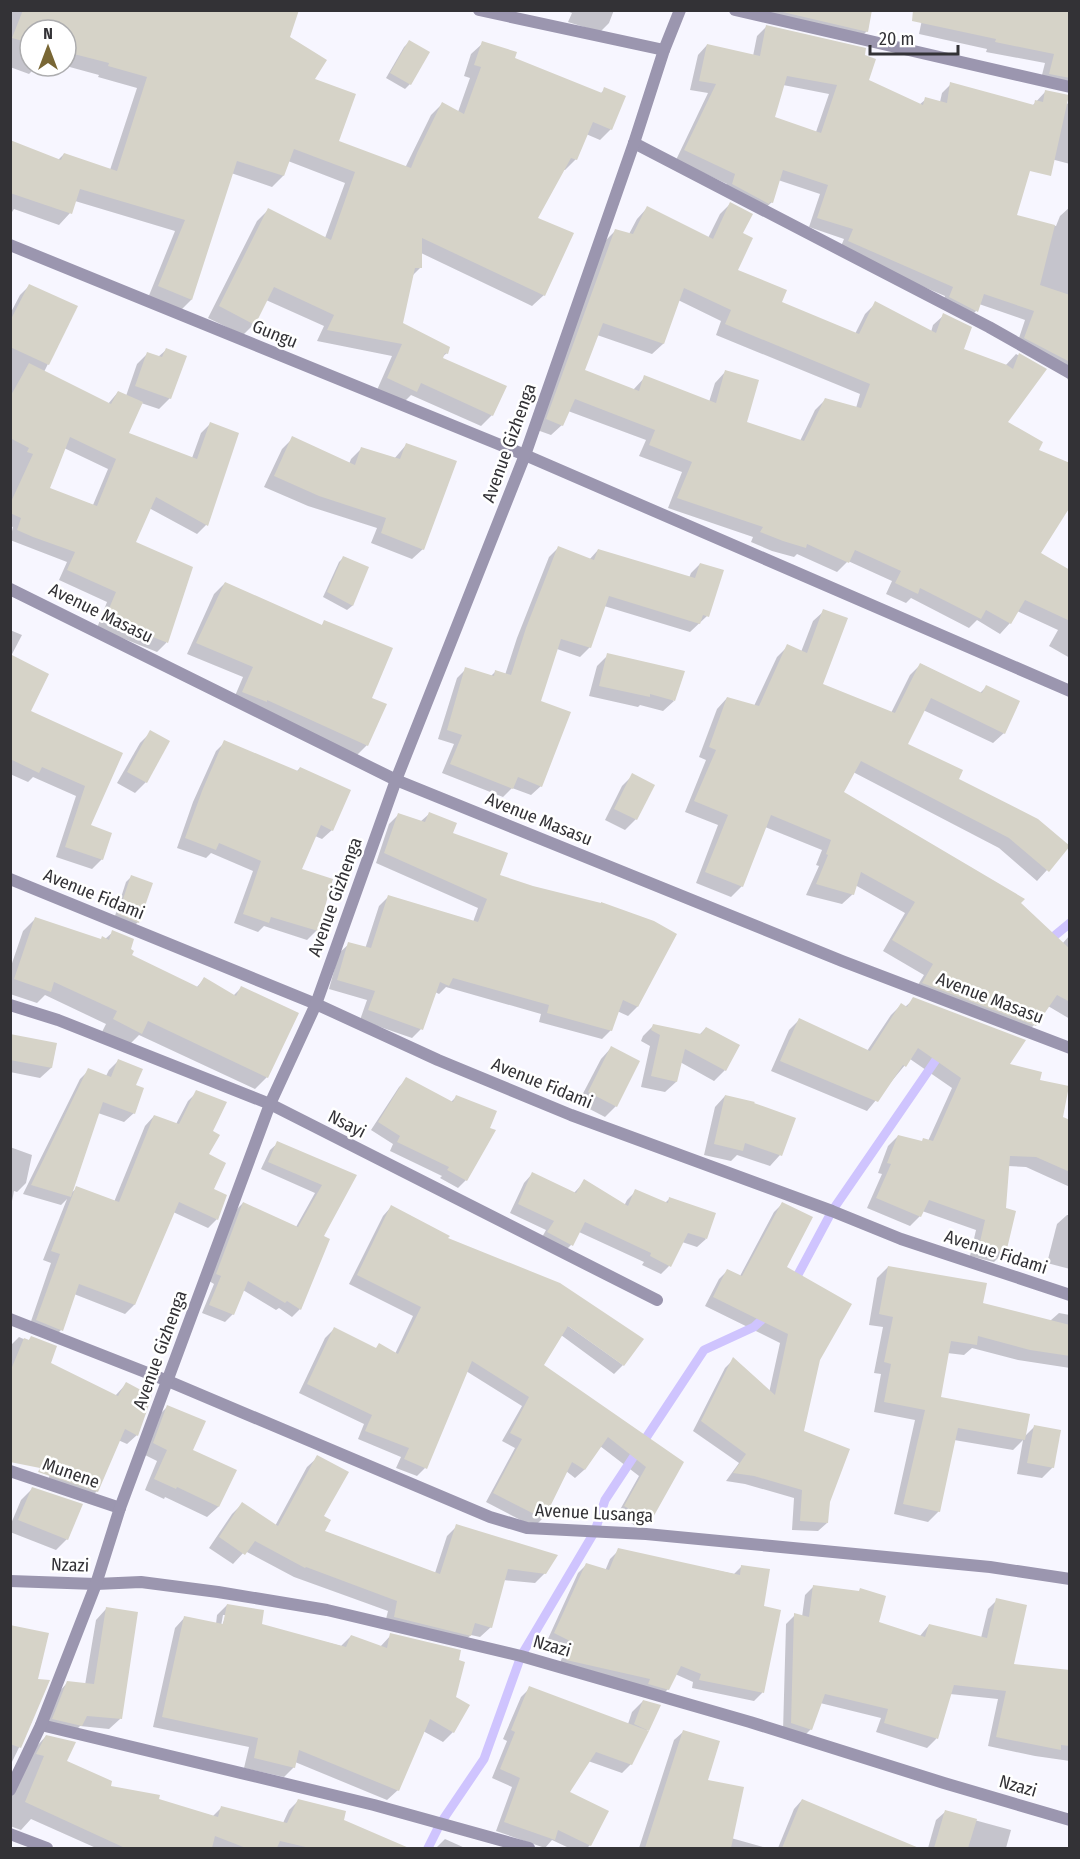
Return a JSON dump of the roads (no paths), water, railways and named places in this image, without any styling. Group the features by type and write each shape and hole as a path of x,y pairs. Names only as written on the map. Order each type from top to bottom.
{"street":[{"path":"479,10 664,50"},
{"name":"Avenue Gizhenga","path":"10,1790 40,1725 96,1584 120,1508 270,1104 316,1004 396,780 525,455 634,143 664,50 680,10"},
{"path":"735,10 1070,87"},
{"path":"634,143 989,327 1070,373"},
{"name":"Gungu","path":"10,245 525,455 1070,691"},
{"name":"Avenue Masasu","path":"10,589 396,780 842,961 1070,1048"},
{"name":"Avenue Fidami","path":"10,879 316,1004 438,1060 571,1115 902,1239 1070,1295"},
{"name":"Nsayi","path":"10,1005 58,1020 270,1104 657,1300"},
{"name":"Avenue Lusanga","path":"10,1319 168,1381 490,1517 527,1528 658,1535 990,1567 1070,1579"},
{"name":"Munene","path":"10,1471 120,1508"},
{"name":"Nzazi","path":"10,1581 96,1584 141,1582 327,1610 521,1656 750,1722 1070,1820"},
{"path":"40,1725 374,1805 529,1848"},
{"path":"10,1834 47,1848"}],"waterway":[{"path":"1047,942 1070,923"},
{"path":"793,1284 832,1211 942,1051"},
{"path":"428,1848 440,1824 484,1759 521,1656 595,1531 605,1500 704,1350 754,1327 769,1313"}]}
